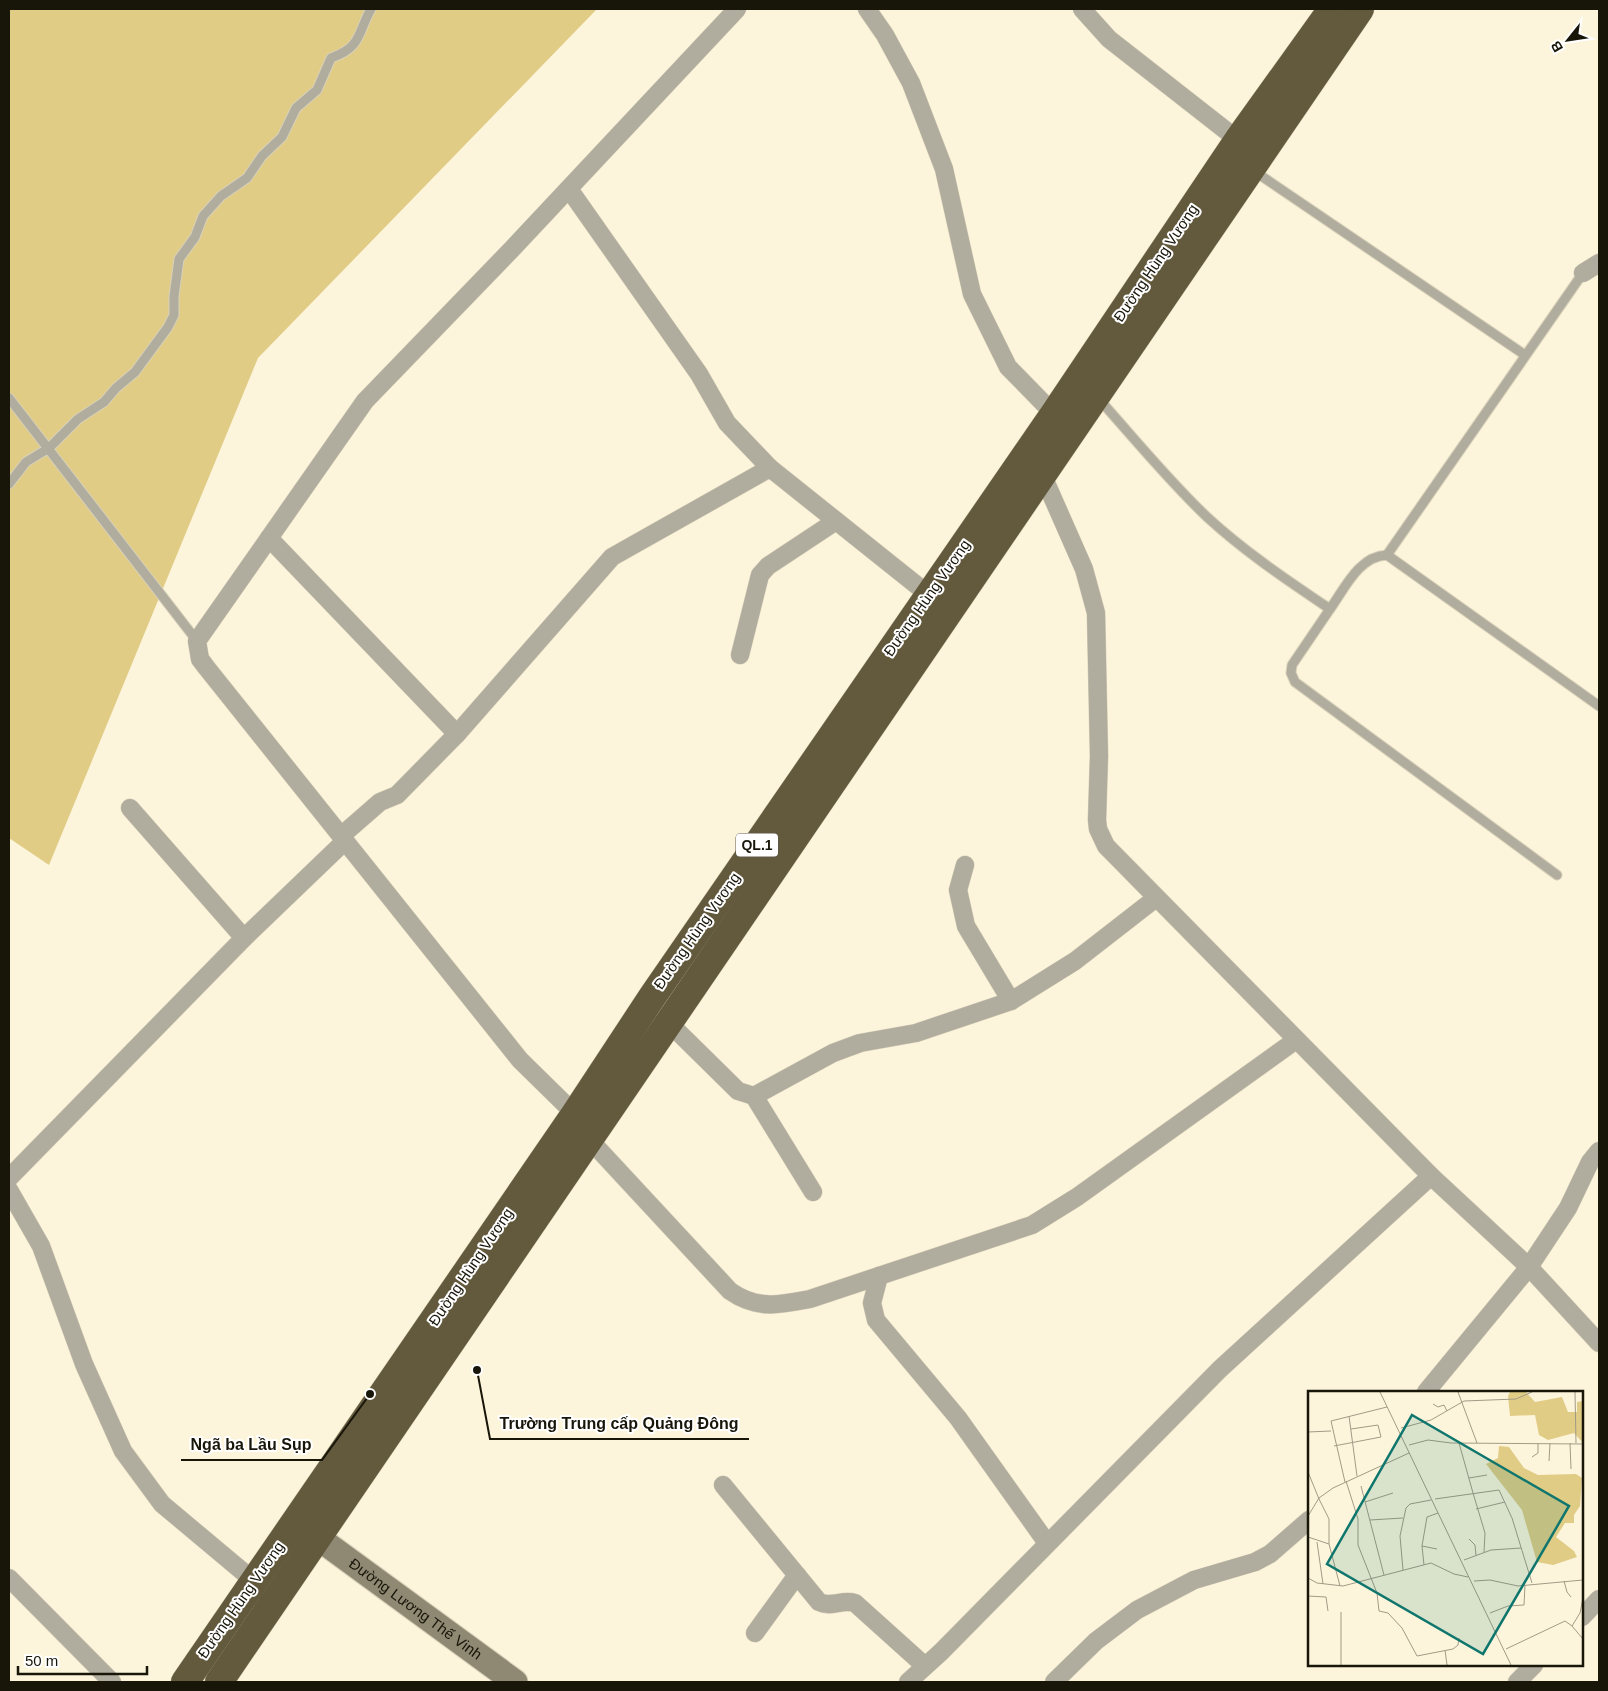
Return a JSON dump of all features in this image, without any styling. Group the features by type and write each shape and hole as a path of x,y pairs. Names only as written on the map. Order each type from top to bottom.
{"highway":[{"name":"Đường Hùng Vương","path":"185,1682 575,1114 652,997 1054,414 1238,140 1332,9"},
{"name":"Đường Hùng Vương","path":"218,1682 1360,9"}],"street":[{"path":"575,1114 520,1060 206,667 200,658 197,641 365,400 569,189 737,9"},
{"path":"867,9 885,36 911,83 941,160 972,294 1008,368 1054,414"},
{"path":"1082,9 1109,40 1238,140"},
{"path":"569,189 699,374 727,423 770,468 929,595"},
{"path":"1583,273 1599,262"},
{"path":"9,1178 343,838 380,802 397,795 457,734 612,557 770,468"},
{"path":"1043,476 1084,569 1096,613 1098,829 1111,852 1431,1176 1529,1267 1599,1343"},
{"path":"740,655 760,575 768,566 836,521"},
{"path":"268,538 457,734"},
{"path":"130,808 244,938"},
{"path":"965,865 958,890 966,926 1011,1001"},
{"path":"668,1021 738,1091 754,1096 762,1094 833,1053 860,1043 916,1033 1011,1001 1075,961 1156,898"},
{"path":"588,1138 730,1291 744,1300 761,1305 783,1305 810,1299 1032,1225 1077,1198 1296,1040"},
{"path":"754,1096 813,1192"},
{"path":"1427,1391 1529,1267 1568,1208 1590,1162 1599,1151"},
{"path":"908,1682 1220,1369 1431,1176"},
{"path":"9,1190 41,1246 84,1364 124,1451 162,1504 254,1581"},
{"path":"879,1276 872,1303 876,1320 958,1418 1047,1543"},
{"path":"723,1485 819,1602 824,1605 846,1601 855,1603 926,1666"},
{"path":"1054,1682 1096,1641 1138,1610 1194,1580 1255,1562 1270,1554 1308,1521"},
{"name":"Đường Lương Thế Vinh","path":"318,1537 514,1682"},
{"path":"755,1633 796,1575"},
{"path":"9,1578 112,1682"},
{"path":"1583,1616 1599,1599"},
{"path":"1517,1682 1533,1666"}],"lane":[{"path":"9,484 26,462 49,448 78,419 104,402 116,388 135,372 157,343 174,315 174,296 179,259 195,237 203,216 221,196 250,175 262,156 282,137 296,108 317,90 332,58 342,55 356,44 371,9"},
{"path":"1250,169 1525,355"},
{"path":"1387,555 1583,273"},
{"path":"1096,396 1166,475 1209,518 1262,563 1330,608"},
{"path":"9,398 197,641"},
{"path":"1557,875 1295,682 1290,674 1292,665 1330,608 1364,562 1375,556 1387,555 1599,706"}],"shaded area":[{"path":"9,9 597,9 258,358 49,865 9,838"}],"place":[{"name":"Trường Trung cấp Quảng Đông","path":"477,1370"},
{"name":"Ngã ba Lầu Sụp","path":"370,1394"}]}
